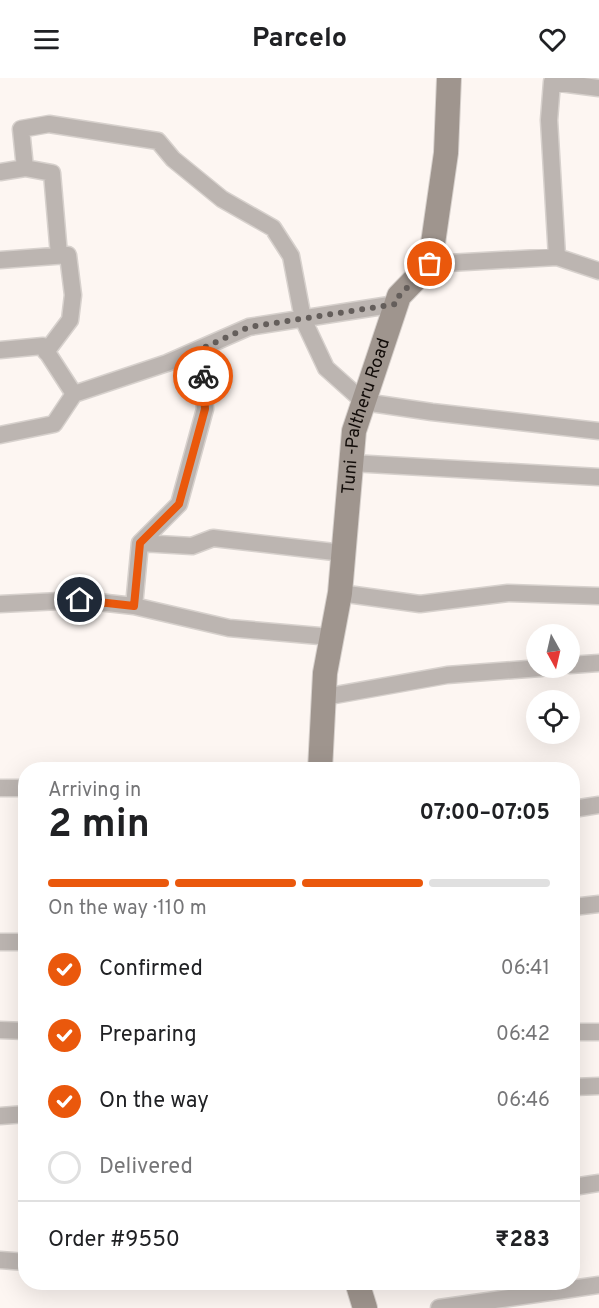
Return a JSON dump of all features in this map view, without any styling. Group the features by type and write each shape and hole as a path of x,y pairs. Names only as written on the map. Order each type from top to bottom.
{"street":[{"path":"449,78 446,153 430,264 557,257 599,271"},
{"path":"557,257 549,120 552,82 599,88"},
{"path":"25,168 21,129 49,124 158,141 173,159 222,199 273,228 291,256 303,319 326,368 364,402 599,431"},
{"path":"0,172 25,168 52,173 59,255"},
{"path":"0,260 68,255 73,295 70,320 46,352"},
{"name":"Tuni -Paltheru Road","path":"320,762 325,673 340,593 354,431 399,296 430,264"},
{"path":"0,435 54,424 74,393 167,363 249,327 396,304"},
{"path":"0,350 43,346 74,393"},
{"path":"134,606 140,543 179,504 205,409 201,349"},
{"path":"351,463 599,477"},
{"path":"140,543 192,546 213,538 343,553"},
{"path":"340,593 420,604 508,593 599,596"},
{"path":"0,604 80,600 134,606 230,628 332,637"},
{"path":"580,664 599,663"},
{"path":"324,697 447,675 526,669"},
{"path":"0,788 18,788"},
{"path":"580,808 599,805"},
{"path":"580,906 599,904"},
{"path":"0,942 18,942"},
{"path":"0,1030 18,1031"},
{"path":"580,1032 599,1032"},
{"path":"580,1087 599,1086"},
{"path":"0,1116 18,1115"},
{"path":"580,1186 599,1183"},
{"path":"0,1260 18,1261"},
{"path":"580,1288 599,1285"},
{"path":"359,1290 365,1308"},
{"path":"439,1308 564,1290"}],"way so far":[{"path":"203,376 201,349 249,327 396,304 399,296 430,264"}],"route":[{"path":"80,600 134,606 140,543 179,504 205,409 203,376"}]}
